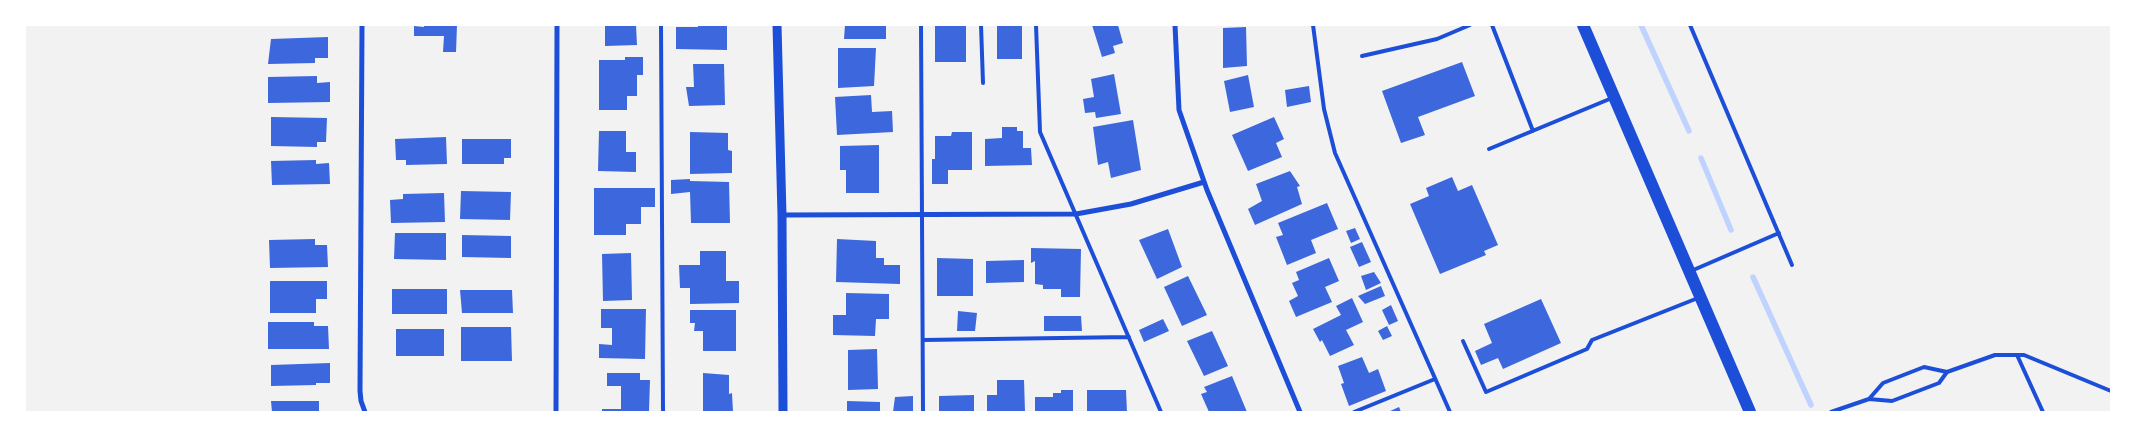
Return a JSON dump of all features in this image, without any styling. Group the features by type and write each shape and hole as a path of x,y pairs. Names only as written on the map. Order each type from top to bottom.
{"main road":[{"path":"1583,25 1750,412"}],"street":[{"path":"362,25 360,391 365,412"},
{"path":"556,412 557,25"},
{"path":"777,25 782,215 783,412"},
{"path":"1176,25 1179,110 1204,182 1300,412"},
{"path":"782,215 1076,214 1131,204 1204,182"}],"lane":[{"path":"661,25 663,412"},
{"path":"921,25 924,412"},
{"path":"981,25 983,83"},
{"path":"1036,25 1040,132 1161,412"},
{"path":"1313,25 1324,109 1335,153 1450,412"},
{"path":"1362,56 1437,39 1470,25"},
{"path":"1492,25 1533,131"},
{"path":"1690,25 1792,265"},
{"path":"1489,149 1614,98"},
{"path":"1689,272 1779,233"},
{"path":"1463,341 1486,392 1587,349 1592,340 1700,297"},
{"path":"923,340 1129,337"},
{"path":"1868,399 1883,383 1924,367 1947,372 1995,356 2024,356 2111,391"},
{"path":"2017,356 2043,412"},
{"path":"1831,412 1868,399 1892,401 1939,384 1947,372"},
{"path":"1354,412 1435,379"}],"building":[{"path":"424,25 457,25 456,52 443,52 444,36 414,36 414,26 424,27"},
{"path":"605,25 636,25 637,45 605,46"},
{"path":"698,25 727,25 727,50 676,49 676,27 698,27"},
{"path":"845,25 886,25 886,39 844,39"},
{"path":"935,25 966,25 966,62 935,62"},
{"path":"997,25 1022,25 1022,59 997,59"},
{"path":"1092,25 1118,25 1123,43 1113,46 1115,53 1102,57"},
{"path":"1246,27 1247,66 1223,68 1223,28"},
{"path":"328,37 328,58 315,58 315,63 268,64 271,39"},
{"path":"838,48 876,48 874,86 838,88"},
{"path":"625,57 643,57 643,75 637,75 637,96 627,96 627,110 599,110 599,60 625,60"},
{"path":"1462,62 1475,96 1418,117 1425,135 1401,143 1382,91"},
{"path":"693,64 724,64 725,105 689,106 686,87 694,87"},
{"path":"1114,74 1121,114 1096,118 1095,112 1085,113 1083,99 1094,97 1091,79"},
{"path":"1248,75 1254,107 1230,112 1224,81"},
{"path":"317,76 317,83 330,82 330,102 268,103 268,77"},
{"path":"1309,86 1311,102 1287,107 1285,90"},
{"path":"871,95 872,112 892,111 893,132 837,135 835,97"},
{"path":"271,117 327,118 326,142 317,142 317,147 271,146"},
{"path":"1274,117 1284,139 1276,143 1282,157 1248,171 1232,135"},
{"path":"1133,120 1141,170 1111,178 1108,162 1098,165 1093,127"},
{"path":"1002,127 1017,127 1017,131 1023,131 1023,148 1031,148 1032,165 985,166 985,139 1002,138"},
{"path":"599,131 626,131 626,152 636,152 636,172 598,171"},
{"path":"690,132 728,133 728,150 732,151 732,173 690,174"},
{"path":"952,132 972,132 972,170 948,170 948,184 932,184 932,159 935,159 935,136 951,136"},
{"path":"446,137 447,164 406,165 406,160 396,160 395,139"},
{"path":"462,139 511,139 511,158 504,158 504,164 462,164"},
{"path":"879,145 879,193 846,193 846,170 840,170 840,146"},
{"path":"316,160 316,164 329,163 330,184 272,185 271,161"},
{"path":"1290,171 1300,186 1297,187 1302,204 1255,225 1248,209 1262,201 1256,184"},
{"path":"1452,177 1458,191 1472,185 1498,245 1484,251 1486,255 1440,274 1410,204 1429,196 1426,188"},
{"path":"690,179 690,181 729,182 730,223 691,223 690,192 671,194 671,180"},
{"path":"594,188 655,188 655,207 641,207 641,224 626,224 626,235 594,235"},
{"path":"461,191 511,192 510,220 460,219"},
{"path":"444,193 445,222 391,223 390,200 403,199 403,194"},
{"path":"1327,203 1338,229 1311,240 1316,253 1287,265 1276,237 1283,235 1278,223"},
{"path":"1355,228 1360,239 1351,243 1346,231"},
{"path":"1168,229 1182,267 1157,279 1139,240"},
{"path":"395,233 446,233 446,260 394,259"},
{"path":"462,235 511,236 511,258 462,257"},
{"path":"315,239 315,245 327,245 328,267 270,268 269,240"},
{"path":"837,239 876,241 876,258 884,258 884,265 900,265 900,284 836,282"},
{"path":"1362,242 1371,262 1359,267 1350,247"},
{"path":"1031,248 1081,249 1080,297 1061,297 1061,289 1043,289 1043,285 1035,284 1035,261 1031,263"},
{"path":"700,251 726,251 726,281 739,281 739,303 690,304 690,288 680,288 679,265 700,265"},
{"path":"631,253 632,300 603,301 602,254"},
{"path":"937,258 973,259 973,296 937,296"},
{"path":"1329,258 1339,281 1325,287 1332,302 1296,317 1289,301 1298,296 1292,283 1299,280 1296,272"},
{"path":"1024,260 1024,282 986,283 986,261"},
{"path":"1374,272 1381,283 1366,290 1361,276"},
{"path":"1188,276 1207,315 1182,326 1164,287"},
{"path":"270,281 327,281 327,299 316,299 316,313 270,313"},
{"path":"1381,286 1385,296 1365,304 1358,296"},
{"path":"392,289 447,289 447,314 392,314"},
{"path":"460,290 512,290 513,313 462,313"},
{"path":"846,293 889,294 889,319 876,319 875,336 833,335 833,315 846,315"},
{"path":"1352,298 1363,322 1346,330 1354,345 1330,356 1322,340 1320,342 1313,329 1341,315 1336,306"},
{"path":"1541,299 1561,343 1503,369 1498,358 1481,365 1475,351 1492,343 1484,324"},
{"path":"1391,305 1398,321 1389,325 1382,310"},
{"path":"601,309 646,309 645,359 599,358 599,344 612,345 612,328 601,328"},
{"path":"690,310 736,310 736,351 703,351 703,331 694,331 695,323 690,323"},
{"path":"958,311 977,313 975,331 957,331"},
{"path":"1044,316 1081,316 1082,331 1044,331"},
{"path":"1163,319 1169,331 1144,342 1139,330"},
{"path":"268,322 314,322 314,326 328,326 329,349 268,349"},
{"path":"1387,326 1392,336 1383,340 1378,331"},
{"path":"461,327 511,327 512,361 461,361"},
{"path":"396,329 444,329 444,356 396,356"},
{"path":"1212,331 1228,366 1204,376 1187,341"},
{"path":"877,349 878,389 848,390 848,350"},
{"path":"1362,357 1369,373 1378,369 1386,391 1349,406 1341,384 1344,383 1338,366"},
{"path":"330,363 330,383 271,386 271,365"},
{"path":"607,373 640,373 640,380 650,380 649,411 602,412 602,409 621,409 621,386 607,386"},
{"path":"703,373 729,375 729,394 732,393 733,412 703,412"},
{"path":"1232,376 1247,412 1209,412 1201,394 1207,392 1204,387"},
{"path":"997,380 1024,380 1025,412 987,412 987,395 997,395"},
{"path":"1061,390 1073,390 1073,412 1035,412 1035,397 1053,397 1053,393 1061,393"},
{"path":"1087,390 1126,390 1127,412 1087,412"},
{"path":"974,395 974,412 939,412 939,396"},
{"path":"913,396 913,412 893,412 895,397"},
{"path":"271,401 319,401 319,412 272,412"},
{"path":"847,401 880,402 880,412 847,412"},
{"path":"1399,407 1401,412 1388,412"}],"waterway":[{"path":"1641,25 1689,131"},
{"path":"1701,158 1731,230"},
{"path":"1753,277 1811,405"}]}
